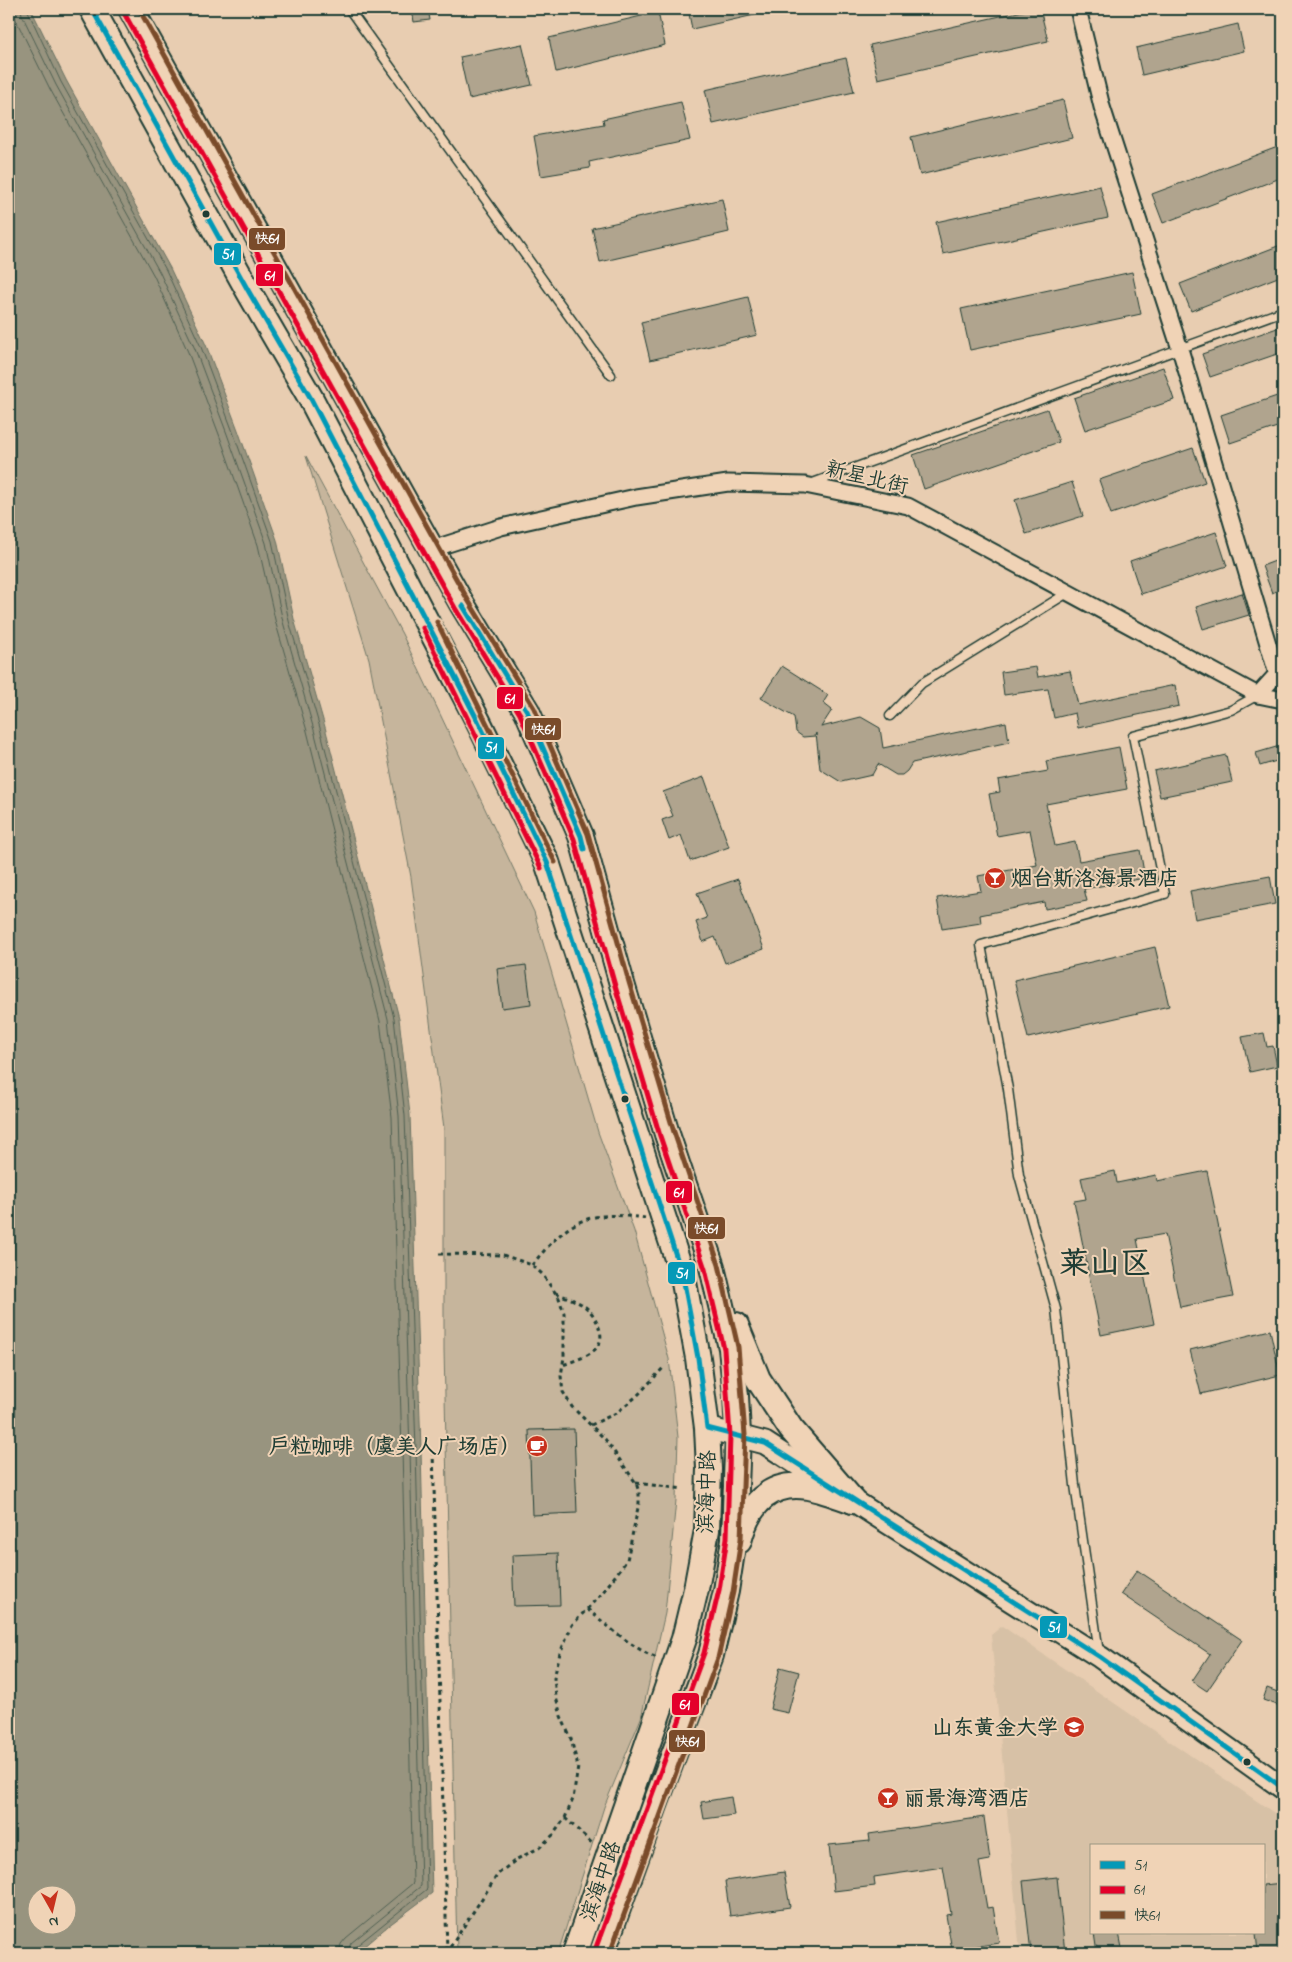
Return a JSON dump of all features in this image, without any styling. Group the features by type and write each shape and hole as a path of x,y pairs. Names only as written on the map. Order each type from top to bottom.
{"main road":[{"name":"滨海中路","path":"92,9 249,292 310,397 478,720 547,862 683,1277 698,1358 707,1428 709,1469 707,1530 686,1631 575,1953"},
{"name":"滨海中路","path":"131,9 276,273 338,378 462,604 527,710 581,836 622,984 667,1134 712,1267 731,1348 738,1435 734,1539 726,1591 711,1655 602,1953"},
{"path":"712,1267 758,1379 791,1429 853,1501"},
{"path":"726,1591 740,1535 754,1506 766,1494 778,1488 808,1487 853,1501"}],"street":[{"path":"1078,9 1102,107 1180,348 1277,674 1258,695"},
{"name":"新星北街","path":"432,549 501,527 636,497 728,483 805,485 908,506 1258,695 1283,700"},
{"path":"707,1428 765,1443 853,1501 1100,1657 1283,1788"}],"lane":[{"path":"349,9 611,375"},
{"path":"805,485 1283,311"},
{"path":"890,716 922,683 985,642 1069,592"},
{"path":"1100,1657 1075,1485 1056,1309 1019,1175 1008,1090 981,945 1165,894 1133,736 1231,710 1258,695"}],"path":[{"path":"532,1265 562,1232 591,1216 612,1214 648,1218"},
{"path":"439,1254 503,1255 532,1265 542,1274 559,1298 564,1313 561,1376 563,1392 572,1406 606,1438 636,1483 639,1492 639,1503 627,1560 603,1592 572,1625 560,1653 554,1678 561,1716 571,1739 578,1767 574,1798 566,1818 553,1835 539,1848 517,1859 498,1874 447,1953"},
{"path":"555,1292 585,1306 595,1318 600,1328 601,1340 596,1349 583,1357 562,1364"},
{"path":"591,1425 616,1413 636,1396 664,1367"},
{"path":"433,1451 447,1953"},
{"path":"636,1483 683,1489"},
{"path":"588,1609 620,1636 643,1652 660,1659"},
{"path":"566,1818 595,1846"}],"shaded area":[{"path":"306,456 402,634 534,912 598,1132 634,1231 669,1359 678,1437 676,1500 665,1613 641,1718 604,1807 558,1953 457,1953 444,1349 444,1128 411,877 369,659"},
{"name":"山东黄金大学","path":"1002,1626 1283,1819 1283,1953 1020,1953 991,1635"}],"water":[{"path":"9,9 31,9 66,80 170,268 206,345 277,540 294,619 325,727 399,1018 410,1115 421,1450 432,1893 356,1953 9,1953"}],"building":[{"path":"412,9 428,9 430,20 414,22"},
{"path":"688,9 758,9 759,14 692,29"},
{"path":"1032,9 1040,9 1048,41 878,79 870,45"},
{"path":"658,12 665,45 556,72 549,38"},
{"path":"1238,24 1244,51 1142,75 1136,48"},
{"path":"522,44 532,85 469,99 460,57"},
{"path":"846,58 854,92 713,124 705,90"},
{"path":"1063,100 1072,138 920,175 911,137"},
{"path":"681,102 690,140 589,162 590,168 541,176 534,136 604,124 603,119"},
{"path":"1283,145 1283,177 1163,223 1152,194"},
{"path":"1100,186 1108,218 943,254 936,222"},
{"path":"722,199 729,232 600,262 592,228"},
{"path":"1283,244 1283,275 1191,311 1180,284"},
{"path":"1132,272 1141,314 970,350 961,309"},
{"path":"748,297 757,335 650,360 641,322"},
{"path":"1283,326 1283,352 1210,377 1202,354"},
{"path":"1163,367 1174,400 1085,430 1074,398"},
{"path":"1283,394 1283,425 1230,443 1221,415"},
{"path":"1047,409 1059,442 924,489 913,455"},
{"path":"1193,448 1205,482 1111,514 1099,480"},
{"path":"1072,482 1083,516 1026,534 1015,500"},
{"path":"1216,532 1227,566 1141,594 1130,561"},
{"path":"1283,558 1283,588 1272,593 1262,566"},
{"path":"1242,593 1249,615 1203,629 1196,607"},
{"path":"782,666 828,695 823,703 832,710 821,727 861,717 880,728 883,748 1006,722 1009,742 912,763 902,775 896,775 878,764 872,775 841,782 820,769 816,733 815,736 803,737 796,732 794,717 761,698"},
{"path":"1036,667 1038,677 1070,671 1078,705 1175,685 1179,706 1078,728 1075,713 1054,718 1048,689 1004,695 1001,672"},
{"path":"1283,745 1283,759 1260,766 1256,753"},
{"path":"1119,747 1127,789 1046,804 1055,846 1075,842 1079,861 1140,850 1145,878 1084,889 1087,901 1045,909 1044,902 980,915 981,923 942,929 937,898 981,891 978,876 1037,865 1030,830 997,836 989,794 1000,792 998,780 1048,771 1046,761"},
{"path":"1226,755 1232,782 1160,797 1154,771"},
{"path":"704,777 729,847 690,861 681,835 669,840 662,820 673,816 663,792"},
{"path":"1270,876 1275,904 1195,919 1190,891"},
{"path":"738,879 764,949 725,963 715,937 703,942 696,922 707,918 697,893"},
{"path":"1155,947 1169,1006 1028,1038 1014,980"},
{"path":"526,965 531,1004 502,1008 497,969"},
{"path":"1264,1033 1267,1047 1273,1046 1277,1066 1250,1072 1242,1037"},
{"path":"1115,1171 1117,1183 1156,1175 1157,1181 1207,1171 1233,1297 1180,1307 1165,1234 1137,1239 1154,1324 1101,1335 1074,1201 1086,1199 1081,1178"},
{"path":"1270,1330 1280,1375 1201,1394 1190,1350"},
{"path":"574,1429 577,1513 532,1515 529,1430"},
{"path":"558,1553 560,1605 514,1606 512,1555"},
{"path":"1137,1570 1242,1640 1207,1691 1192,1681 1210,1654 1121,1594"},
{"path":"780,1667 799,1672 788,1713 770,1709"},
{"path":"1267,1688 1283,1694 1283,1707 1263,1700"},
{"path":"731,1797 734,1815 704,1819 701,1802"},
{"path":"984,1817 990,1860 979,1862 987,1908 993,1907 999,1943 952,1950 946,1915 951,1914 943,1867 874,1877 875,1886 834,1891 829,1845 870,1841 869,1834"},
{"path":"784,1872 790,1907 730,1916 725,1881"},
{"path":"1057,1877 1065,1953 1031,1953 1023,1881"},
{"path":"1283,1883 1283,1953 1258,1953 1256,1934 1264,1934 1264,1885"},
{"path":"1094,1934 1119,1934 1123,1953 1097,1953"}],"transit line":[{"name":"51","path":"92,9 249,292 310,397 478,721 547,862 683,1277 698,1358 707,1428 765,1443 1100,1657 1283,1788"},
{"name":"快61","path":"139,9 468,600 534,708 588,834 629,982 674,1132 719,1265 738,1347 745,1435 741,1539 733,1592 718,1658 610,1953"},
{"name":"61","path":"124,13 455,608 520,714 574,839 615,986 660,1136 705,1269 724,1349 730,1435 727,1538 719,1590 704,1653 595,1950"},
{"name":"51","path":"463,606 527,711 581,836 584,849"},
{"name":"快61","path":"437,622 555,862"},
{"name":"61","path":"423,628 541,868"}],"place":[{"name":"烟台斯洛海景酒店","path":"995,878"},
{"name":"户粒咖啡（虞美人广场店）","path":"537,1446"},
{"name":"山东黄金大学","path":"1074,1727"},
{"name":"丽景海湾酒店","path":"888,1798"}],"district":[{"name":"莱山区","path":"1105,1262"}]}
